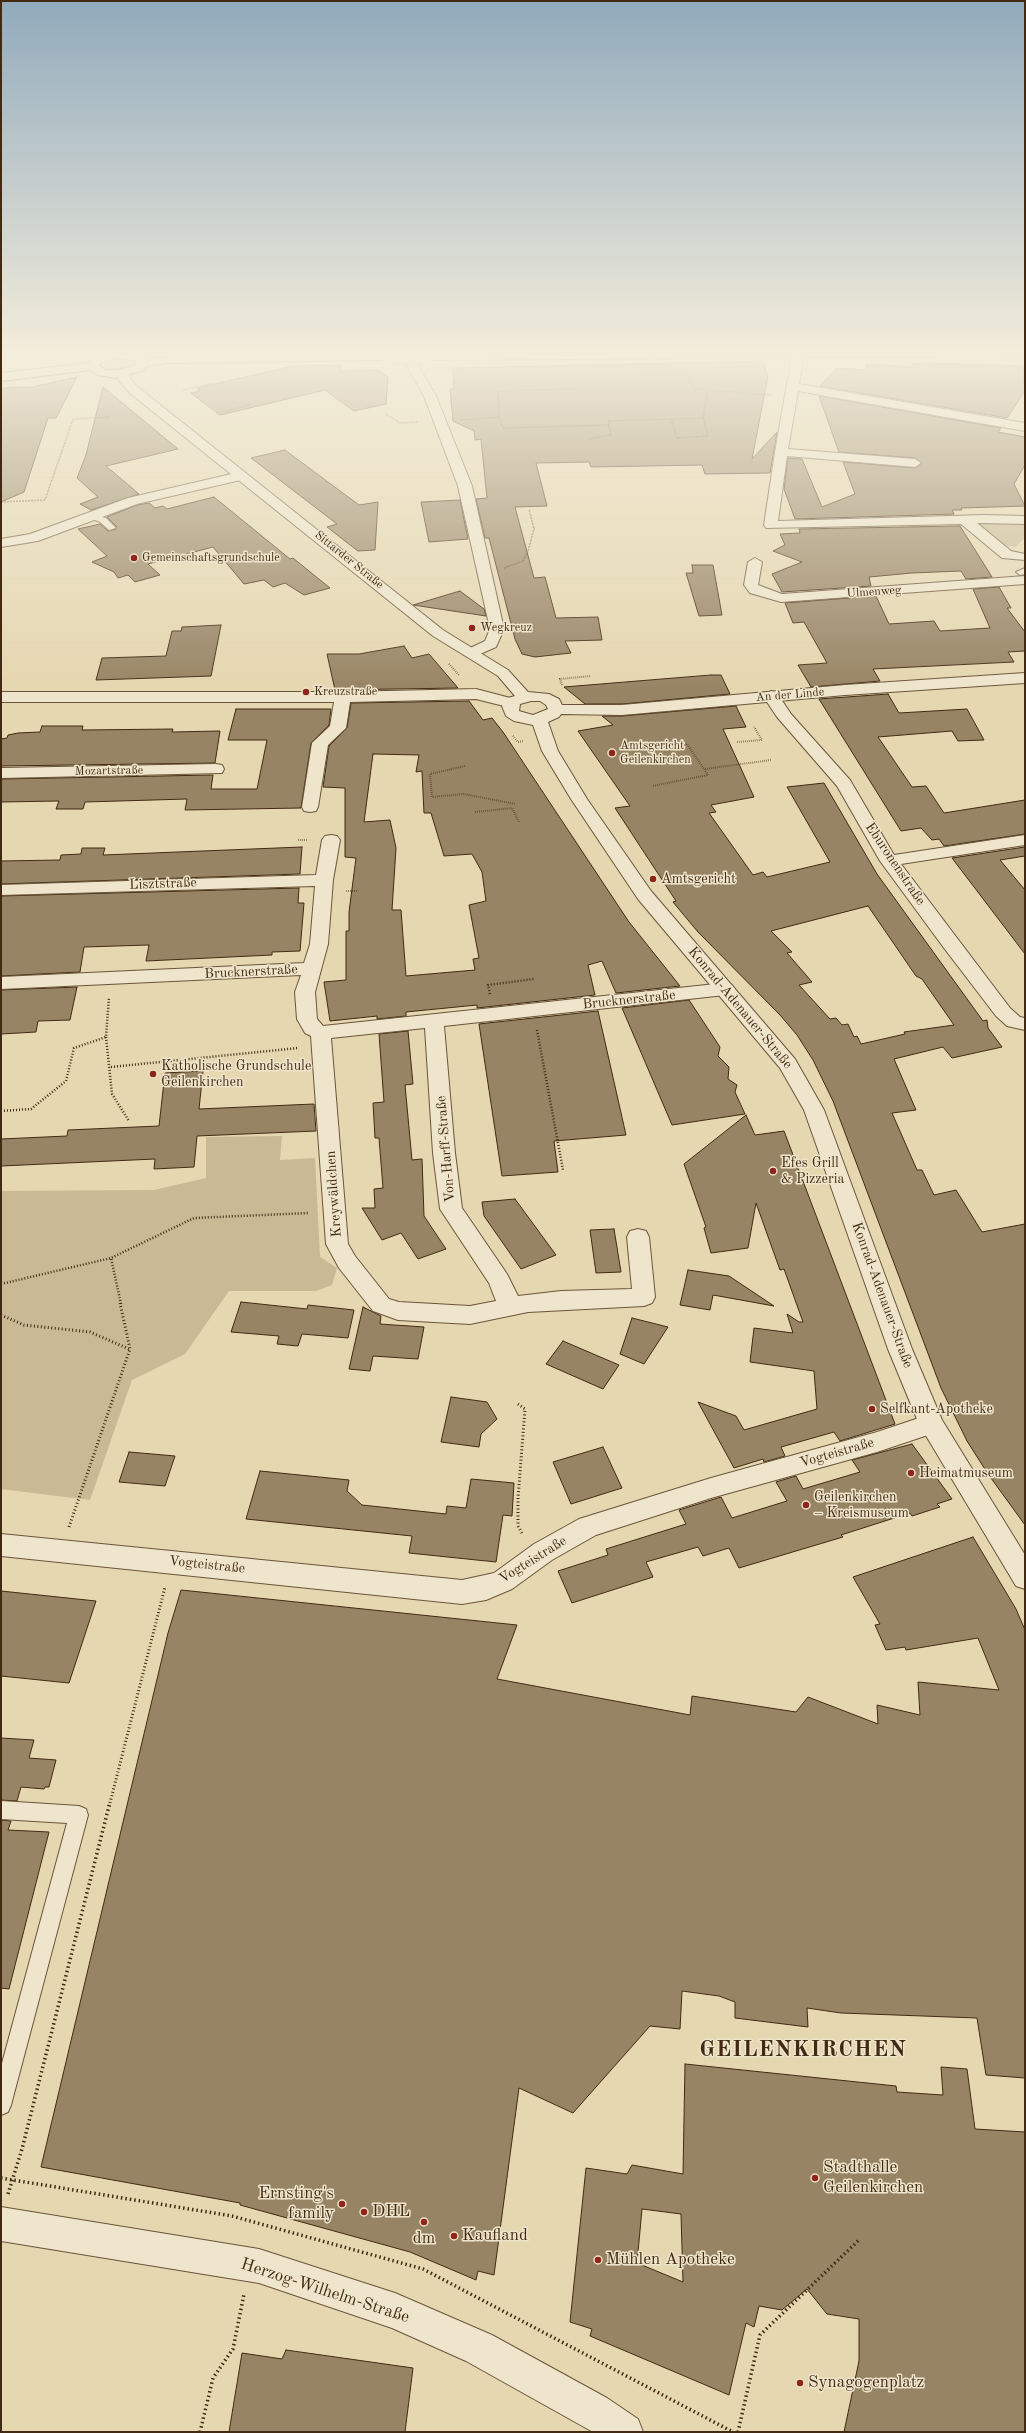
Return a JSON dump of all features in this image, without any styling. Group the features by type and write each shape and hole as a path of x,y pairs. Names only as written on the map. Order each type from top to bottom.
{"street":[{"name":"Sittarder Straße","path":"225,464 335,548 438,633 503,673 518,700"},
{"path":"456,464 465,486 498,629 491,644 471,653"},
{"path":"779,464 771,525 1025,520"},
{"path":"1,543 33,538 133,501 240,476"},
{"path":"965,520 1008,554 1023,554 1018,565 1024,576"},
{"name":"Ulmenweg","path":"755,562 751,585 755,590 780,598 1024,576"},
{"name":"An der Linde","path":"552,704 589,711 622,710 771,696 1025,678"},
{"path":"1,697 343,697 476,694 518,700 537,696 552,704 547,717 539,719 526,719 516,716 510,710 518,700"},
{"name":"Eburonenstraße","path":"771,696 785,717 844,784 889,861 1003,1012 1014,1022 1025,1024"},
{"path":"310,807 320,743 338,728 343,697"},
{"name":"Konrad-Adenauer-Straße","path":"539,719 550,751 579,799 640,889 788,1064 814,1110 900,1349 931,1424 1025,1578"},
{"name":"Mozartstraße","path":"1,773 216,769"},
{"path":"312,969 319,944 324,880 331,840"},
{"path":"889,861 1025,840"},
{"name":"Lisztstraße","path":"1,890 324,880"},
{"name":"Brucknerstraße","path":"1,983 312,969 306,992 307,1019 312,1028 322,1039 434,1020 725,989"},
{"name":"Von-Harff-Straße","path":"434,1020 451,1209 499,1280 511,1308"},
{"name":"Kreywäldchen","path":"322,1039 336,1212 337,1244 347,1262 384,1307 398,1311 470,1315 511,1308"},
{"path":"511,1308 561,1300 644,1297 638,1238"},
{"name":"Vogteistraße","path":"1,1545 462,1592 486,1588 503,1581 543,1552 588,1526 711,1488 877,1442 931,1424"},
{"name":"Herzog-Wilhelm-Straße","path":"4,2212 250,2264 395,2311 479,2348 594,2411 625,2432"}],"lane":[{"path":"93,516 103,520 112,528"},
{"path":"1,1810 79,1815 1,2105"}],"path":[{"path":"1,502 45,500 58,464"},
{"path":"484,572 514,566 523,560 534,529 529,509"},
{"path":"552,704 565,690 560,679 592,676"},
{"path":"737,742 762,740 754,727"},
{"path":"646,747 687,744 708,775 652,786"},
{"path":"704,769 771,760"},
{"path":"465,766 430,774 432,797 464,794 515,804"},
{"path":"475,812 512,808 519,822"},
{"path":"111,978 106,1037 111,1067 112,1094 129,1121"},
{"path":"494,1014 488,986 534,979"},
{"path":"534,1010 563,1170"},
{"path":"1,1111 31,1109 66,1081 74,1048 106,1037"},
{"path":"111,1067 322,1039"},
{"path":"1,1284 111,1258 194,1218 336,1212"},
{"path":"77,1504 130,1349 111,1258"},
{"path":"1,1315 24,1325 90,1332 130,1349"},
{"path":"518,1404 525,1409 522,1427 518,1526"},
{"path":"4,2212 22,2149 162,1598"},
{"path":"738,2432 760,2335 860,2239"},
{"path":"200,2432 213,2378 233,2349 250,2264"}],"shaded area":[{"path":"984,523 1025,525 1025,537 1016,547 1007,546 981,528 980,526"},
{"path":"282,1136 280,1160 315,1158 320,1257 337,1268 332,1285 316,1291 229,1291 185,1354 132,1380 90,1500 1,1489 1,1191 154,1190 206,1178 206,1137"}],"building":[{"path":"1,464 33,464 24,492 1,502"},
{"path":"83,464 116,464 106,466 139,494 91,510 80,504 98,497 77,478"},
{"path":"258,464 303,464 359,505 378,502 375,550 358,551 327,527 337,524"},
{"path":"483,464 536,464 547,506 515,507 534,578 545,577 556,618 598,617 602,640 565,641 571,653 535,657 522,654 515,639 489,538 485,538 476,499 487,498"},
{"path":"590,464 772,464 770,473 705,474 702,465 591,467"},
{"path":"787,464 804,464 822,507 855,494 844,464 915,468 921,464 1025,464 1014,484 1025,506 961,508 962,510 952,510 954,514 795,519 784,489"},
{"path":"214,497 290,559 293,558 330,588 304,595 285,583 273,587 264,580 244,584 213,547 148,564 160,575 135,582 128,575 118,578 114,572 92,562 107,556 78,529 100,524 108,531 116,529 117,527 107,517 137,505 149,503 155,508 163,506 167,509"},
{"path":"460,500 468,539 429,542 421,502"},
{"path":"960,526 992,577 966,579 961,571 912,573 869,577 871,586 782,592 772,574 802,562 773,551 785,545 780,534 800,533 799,529"},
{"path":"692,565 713,565 722,615 699,616 686,573 693,573"},
{"path":"999,587 1011,608 1007,608 1025,632 1025,651 1008,652 1014,662 873,669 880,681 811,687 798,665 827,663 804,622 793,623 785,603 876,596 889,624 934,621 940,631 990,628 973,589"},
{"path":"460,591 484,609 486,616 413,605"},
{"path":"221,625 211,676 96,680 102,658 166,656 172,631 181,631 182,627"},
{"path":"404,646 412,658 429,654 458,688 335,690 327,654 359,654"},
{"path":"721,675 730,694 622,704 585,704 564,687"},
{"path":"888,694 899,713 967,709 984,740 958,741 952,731 878,737 912,787 926,786 944,813 1025,800 1025,834 944,846 939,839 932,840 921,828 901,831 819,699"},
{"path":"469,701 483,720 492,718 503,732 629,922 680,986 616,993 602,961 588,965 595,995 477,1008 477,1005 406,1012 406,1016 377,1019 377,1016 330,1021 324,982 346,980 346,931 349,931 349,912 356,858 345,857 345,788 323,787 329,746 347,728 351,703","holes":["373,754 419,755 416,772 422,771 424,813 431,813 444,856 472,854 482,872 486,901 469,905 479,958 473,959 475,970 406,976 401,910 392,910 396,848 390,820 364,822"]},
{"path":"736,706 746,727 723,729 754,797 711,805 716,812 709,813 753,875 763,872 767,877 830,862 787,787 824,783 877,874 983,1021 987,1020 988,1028 1002,1047 952,1058 943,1047 894,1059 916,1110 892,1113 917,1170 922,1170 934,1195 956,1190 982,1232 1025,1224 1025,1525 988,1474 967,1441 941,1388 833,1101 813,1060 797,1035 780,1015 698,932 673,902 676,901 615,808 630,806 578,731 613,725 602,716 622,716","holes":["868,906 916,976 922,979 954,1025 904,1032 905,1034 861,1044 857,1036 854,1037 848,1024 842,1025 836,1018 830,1019 799,985 812,982 787,953 792,952 771,931"]},
{"path":"236,709 331,709 329,725 311,743 301,808 185,810 187,799 85,802 83,809 56,809 59,801 1,802 1,779 213,775 211,789 257,789 267,740 228,740"},
{"path":"42,726 83,726 82,730 173,729 172,732 220,731 215,763 1,766 1,739 7,738 8,735 18,733 40,732"},
{"path":"302,847 300,874 1,884 1,861 60,860 61,855 81,854 82,848 105,848 103,855"},
{"path":"1025,847 1025,856 1000,860 1025,890 1025,954 952,858"},
{"path":"299,888 298,903 304,903 300,951 272,952 272,955 146,961 149,945 84,947 80,972 1,976 1,896"},
{"path":"77,987 70,1020 38,1021 36,1032 1,1034 1,990"},
{"path":"689,1000 720,1047 718,1056 729,1067 728,1079 737,1085 735,1092 745,1114 672,1125 622,1008"},
{"path":"598,1011 626,1135 554,1141 558,1172 502,1176 479,1024"},
{"path":"408,1031 413,1084 405,1085 412,1160 422,1159 424,1216 446,1249 418,1259 401,1233 382,1240 362,1208 375,1208 374,1189 383,1188 379,1138 375,1138 373,1103 384,1102 379,1034"},
{"path":"203,1071 199,1109 314,1104 316,1131 197,1136 194,1167 154,1169 155,1159 1,1166 1,1139 67,1136 68,1130 159,1126 165,1073"},
{"path":"746,1115 755,1135 784,1131 895,1424 840,1441 834,1432 781,1447 785,1456 764,1462 763,1459 734,1468 698,1402 736,1416 744,1430 817,1409 814,1371 750,1362 754,1328 793,1333 787,1314 799,1322 803,1322 784,1269 780,1270 756,1203 748,1248 711,1253 704,1228 706,1227 684,1164"},
{"path":"515,1199 556,1255 521,1269 484,1216 482,1202"},
{"path":"614,1229 621,1272 596,1273 590,1230"},
{"path":"688,1270 729,1276 774,1306 713,1295 710,1310 680,1305"},
{"path":"241,1302 307,1309 308,1305 354,1310 348,1338 302,1334 298,1346 277,1344 279,1336 231,1332"},
{"path":"363,1307 381,1316 380,1324 424,1327 418,1359 373,1356 370,1371 349,1369"},
{"path":"632,1318 668,1327 644,1364 620,1354"},
{"path":"563,1341 619,1365 603,1389 546,1364"},
{"path":"451,1397 487,1402 497,1419 481,1434 479,1447 441,1442"},
{"path":"912,1444 952,1499 937,1504 940,1507 912,1516 910,1513 841,1535 843,1537 739,1568 729,1548 703,1556 698,1547 646,1562 653,1577 572,1603 558,1571 608,1555 606,1549 686,1524 679,1510 721,1497 732,1518 787,1501 776,1482 796,1476 803,1489 860,1472 852,1460"},
{"path":"603,1447 622,1488 571,1504 553,1462"},
{"path":"129,1452 175,1456 165,1486 119,1482"},
{"path":"260,1471 349,1480 347,1491 362,1505 446,1514 447,1506 466,1508 471,1479 514,1483 512,1516 503,1515 496,1562 409,1553 412,1536 246,1519"},
{"path":"973,1537 1016,1609 1025,1630 1025,2078 986,2075 977,2018 841,2013 807,2008 808,2027 735,2018 735,2002 719,1996 682,1991 680,2029 650,2026 573,2113 519,2088 494,2275 478,2271 476,2280 410,2252 240,2205 240,2203 41,2167 168,1633 181,1590 517,1625 497,1679 690,1715 692,1696 796,1712 808,1697 878,1724 877,1705 920,1715 918,1682 999,1690 978,1638 906,1650 905,1647 886,1650 875,1625 880,1624 853,1577"},
{"path":"1,1591 96,1601 69,1683 1,1676"},
{"path":"1,1738 34,1740 29,1758 56,1760 49,1787 45,1787 44,1789 21,1787 17,1801 1,1800"},
{"path":"1,1820 11,1821 8,1830 49,1832 9,1989 1,1988"},
{"path":"685,2064 896,2086 897,2092 943,2095 941,2067 967,2069 975,2129 1025,2132 1025,2432 844,2432 859,2361 859,2319 827,2314 807,2289 782,2310 759,2306 754,2327 746,2323 729,2395 590,2336 592,2329 570,2322 586,2168 627,2174 632,2165 683,2174","holes":["642,2209 681,2214 683,2282 637,2263"]},
{"path":"286,2350 413,2368 405,2432 229,2432 242,2353 282,2359"}],"place":[{"name":"Gemeinschaftsgrundschule","path":"134,558"},
{"name":"Wegkreuz","path":"472,628"},
{"name":"Kreuzstraße","path":"306,692"},
{"name":"Amtsgericht Geilenkirchen","path":"612,753"},
{"name":"Amtsgericht","path":"653,879"},
{"name":"Katholische Grundschule Geilenkirchen","path":"153,1074"},
{"name":"Efes Grill & Pizzeria","path":"773,1171"},
{"name":"Selfkant-Apotheke","path":"872,1409"},
{"name":"Heimatmuseum","path":"911,1473"},
{"name":"Geilenkirchen – Kreismuseum","path":"806,1505"},
{"name":"Stadthalle Geilenkirchen","path":"815,2178"},
{"name":"Ernsting's family","path":"342,2204"},
{"name":"DHL","path":"364,2212"},
{"name":"dm","path":"424,2222"},
{"name":"Kaufland","path":"454,2236"},
{"name":"Mühlen Apotheke","path":"598,2260"},
{"name":"Synagogenplatz","path":"800,2383"}],"district":[{"name":"GEILENKIRCHEN","path":"803,2050"}]}
